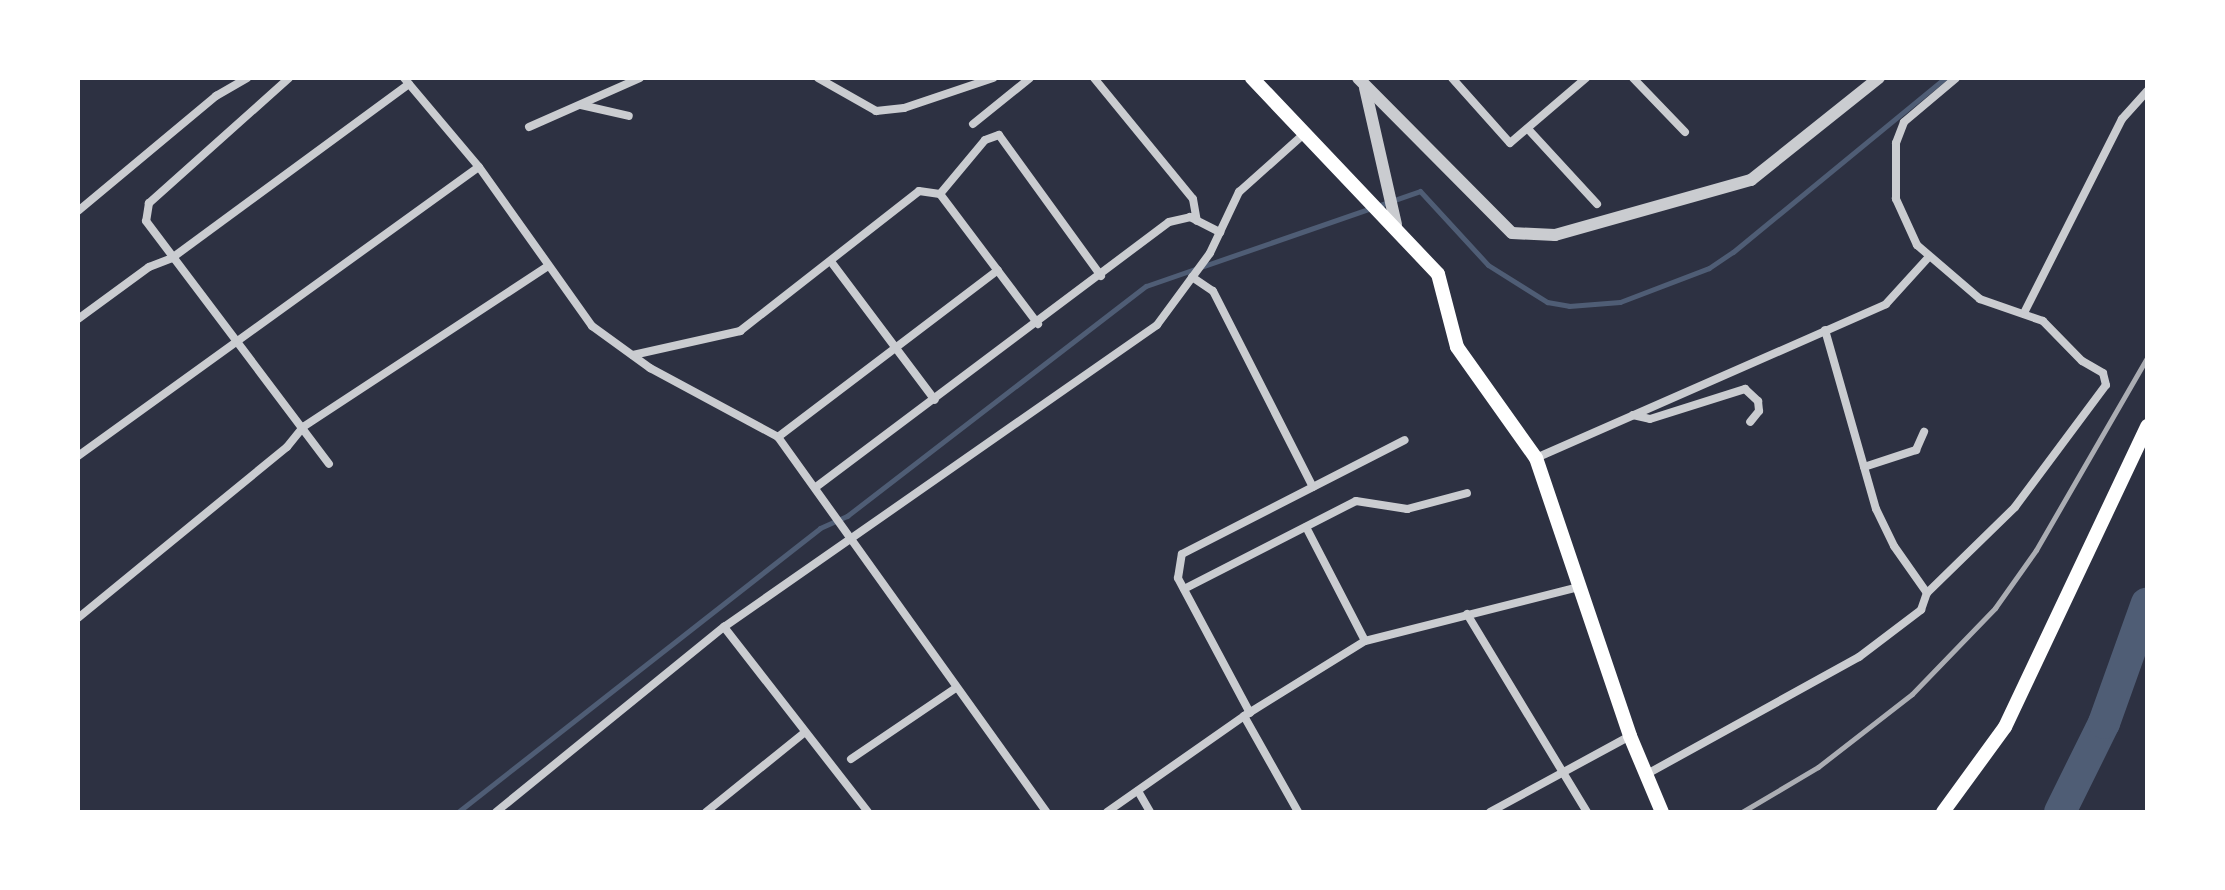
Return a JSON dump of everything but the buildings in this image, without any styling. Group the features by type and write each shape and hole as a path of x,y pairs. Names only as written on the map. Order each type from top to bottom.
{"main road":[{"path":"1252,78 1396,225 1438,274 1457,347 1525,435 1536,458 1630,736 1662,812"},
{"path":"1943,812 2005,727 2147,426"}],"street":[{"path":"78,211 216,96 247,78"},
{"path":"289,78 149,203 146,221 329,464"},
{"path":"529,127 640,78"},
{"path":"818,78 876,111 904,108 993,78"},
{"path":"973,124 1030,78"},
{"path":"1094,78 1193,199 1197,221"},
{"path":"1452,78 1510,143 1586,78"},
{"path":"1633,78 1685,132"},
{"path":"1361,81 1512,233 1555,235 1751,180 1879,78"},
{"path":"1647,774 1859,657 1921,610 1927,593 2015,507 2106,385 2103,373 2082,361 2043,321 2025,311 1980,299 1927,259 1896,199 1896,143 1904,122 1956,78"},
{"path":"78,319 149,267 172,258 406,81 479,167 592,326 633,355 778,437 1046,812"},
{"path":"1361,81 1396,225"},
{"path":"2025,311 2122,119 2147,91"},
{"path":"580,104 629,116"},
{"path":"1528,129 1597,204"},
{"path":"496,812 724,627 1157,325 1220,232 1239,192 1307,132"},
{"path":"940,194 985,140 999,135 1101,276"},
{"path":"78,456 479,167"},
{"path":"633,355 740,331 832,263 919,191 940,194 1038,324"},
{"path":"816,487 1038,324 1169,222 1197,221 1220,232"},
{"path":"1536,458 1886,304 1927,259"},
{"path":"832,263 897,345 935,400"},
{"path":"78,618 287,447 303,427 548,266"},
{"path":"778,437 998,270"},
{"path":"1192,277 1213,291 1313,487"},
{"path":"1825,330 1864,467 1894,546 1927,593"},
{"path":"1632,415 1650,419 1745,389 1758,401 1759,411 1750,422"},
{"path":"1864,467 1916,450 1924,432"},
{"path":"1298,812 1178,578 1182,554 1405,440"},
{"path":"1184,589 1356,501 1407,509 1467,493"},
{"path":"1306,527 1365,641"},
{"path":"1107,812 1247,715 1365,641 1578,587"},
{"path":"1467,614 1587,812"},
{"path":"724,627 868,812"},
{"path":"851,759 956,688"},
{"path":"706,812 805,732"},
{"path":"1490,812 1630,736"},
{"path":"1138,791 1150,812"}],"waterway":[{"path":"458,812 820,528 847,516 1146,286 1420,191 1488,265 1547,302 1569,306 1620,302 1709,268 1733,252 1945,78"},
{"path":"2060,812 2104,723 2147,603"}],"railway":[{"path":"1742,812 1818,767 1912,694 1995,608 2036,550 2147,358"}]}
